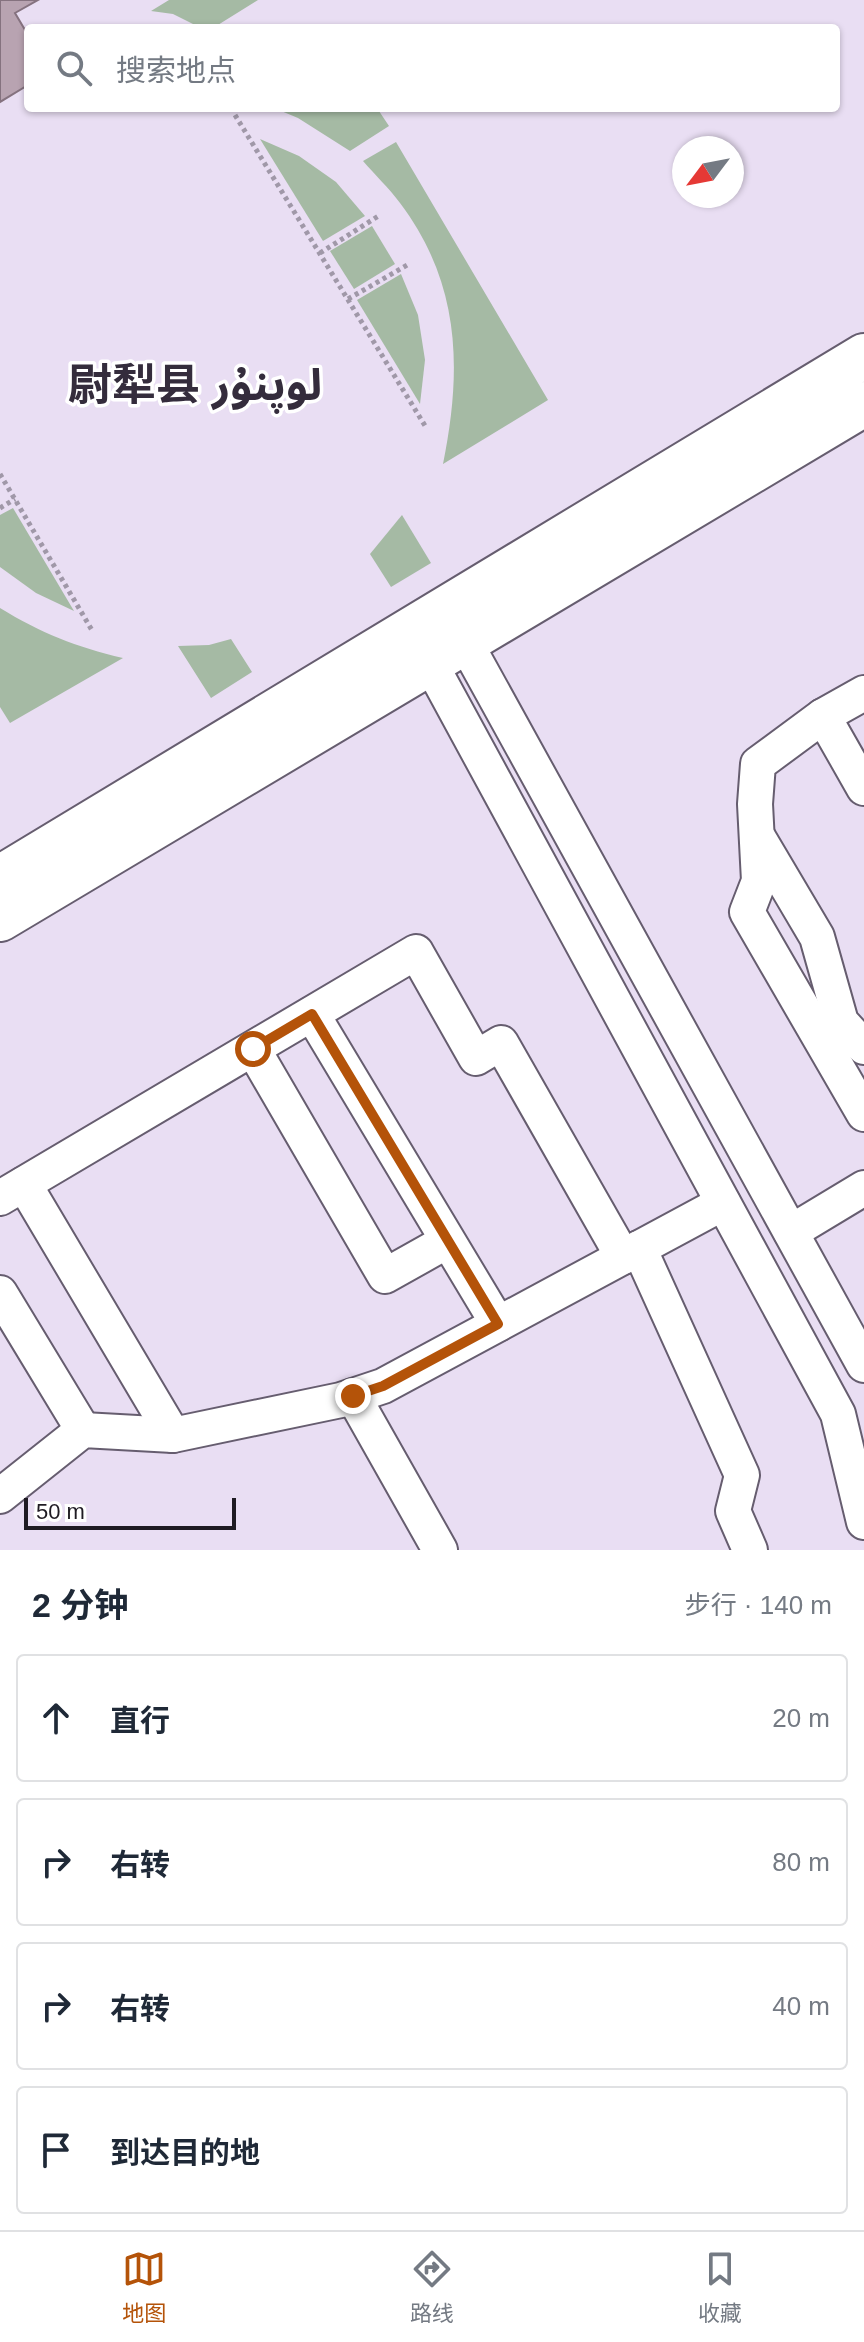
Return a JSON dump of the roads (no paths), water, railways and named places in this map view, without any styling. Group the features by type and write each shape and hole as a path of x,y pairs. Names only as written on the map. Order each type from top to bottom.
{"highway":[{"path":"0,878 864,356"},
{"path":"0,919 864,404"}],"street":[{"path":"447,653 723,1203 838,1414 864,1522"},
{"path":"447,653 791,1232 864,1365"},
{"path":"864,693 823,716 758,764 755,804 759,881 747,912 864,1114"},
{"path":"823,716 864,788"},
{"path":"757,835 817,937 841,1022 864,1047"},
{"path":"173,1435 12,1191 416,952 476,1058 501,1043 631,1252 742,1475 733,1511 750,1550"},
{"path":"312,1014 498,1324"},
{"path":"253,1049 385,1276 442,1244"},
{"path":"791,1232 864,1188"},
{"path":"0,1496 83,1430 173,1435 353,1396 383,1386 723,1203"},
{"path":"0,1293 83,1430"},
{"path":"353,1396 440,1550"}],"district":[{"name":"尉犁县 لوپنۇر","path":"195,384"}]}
